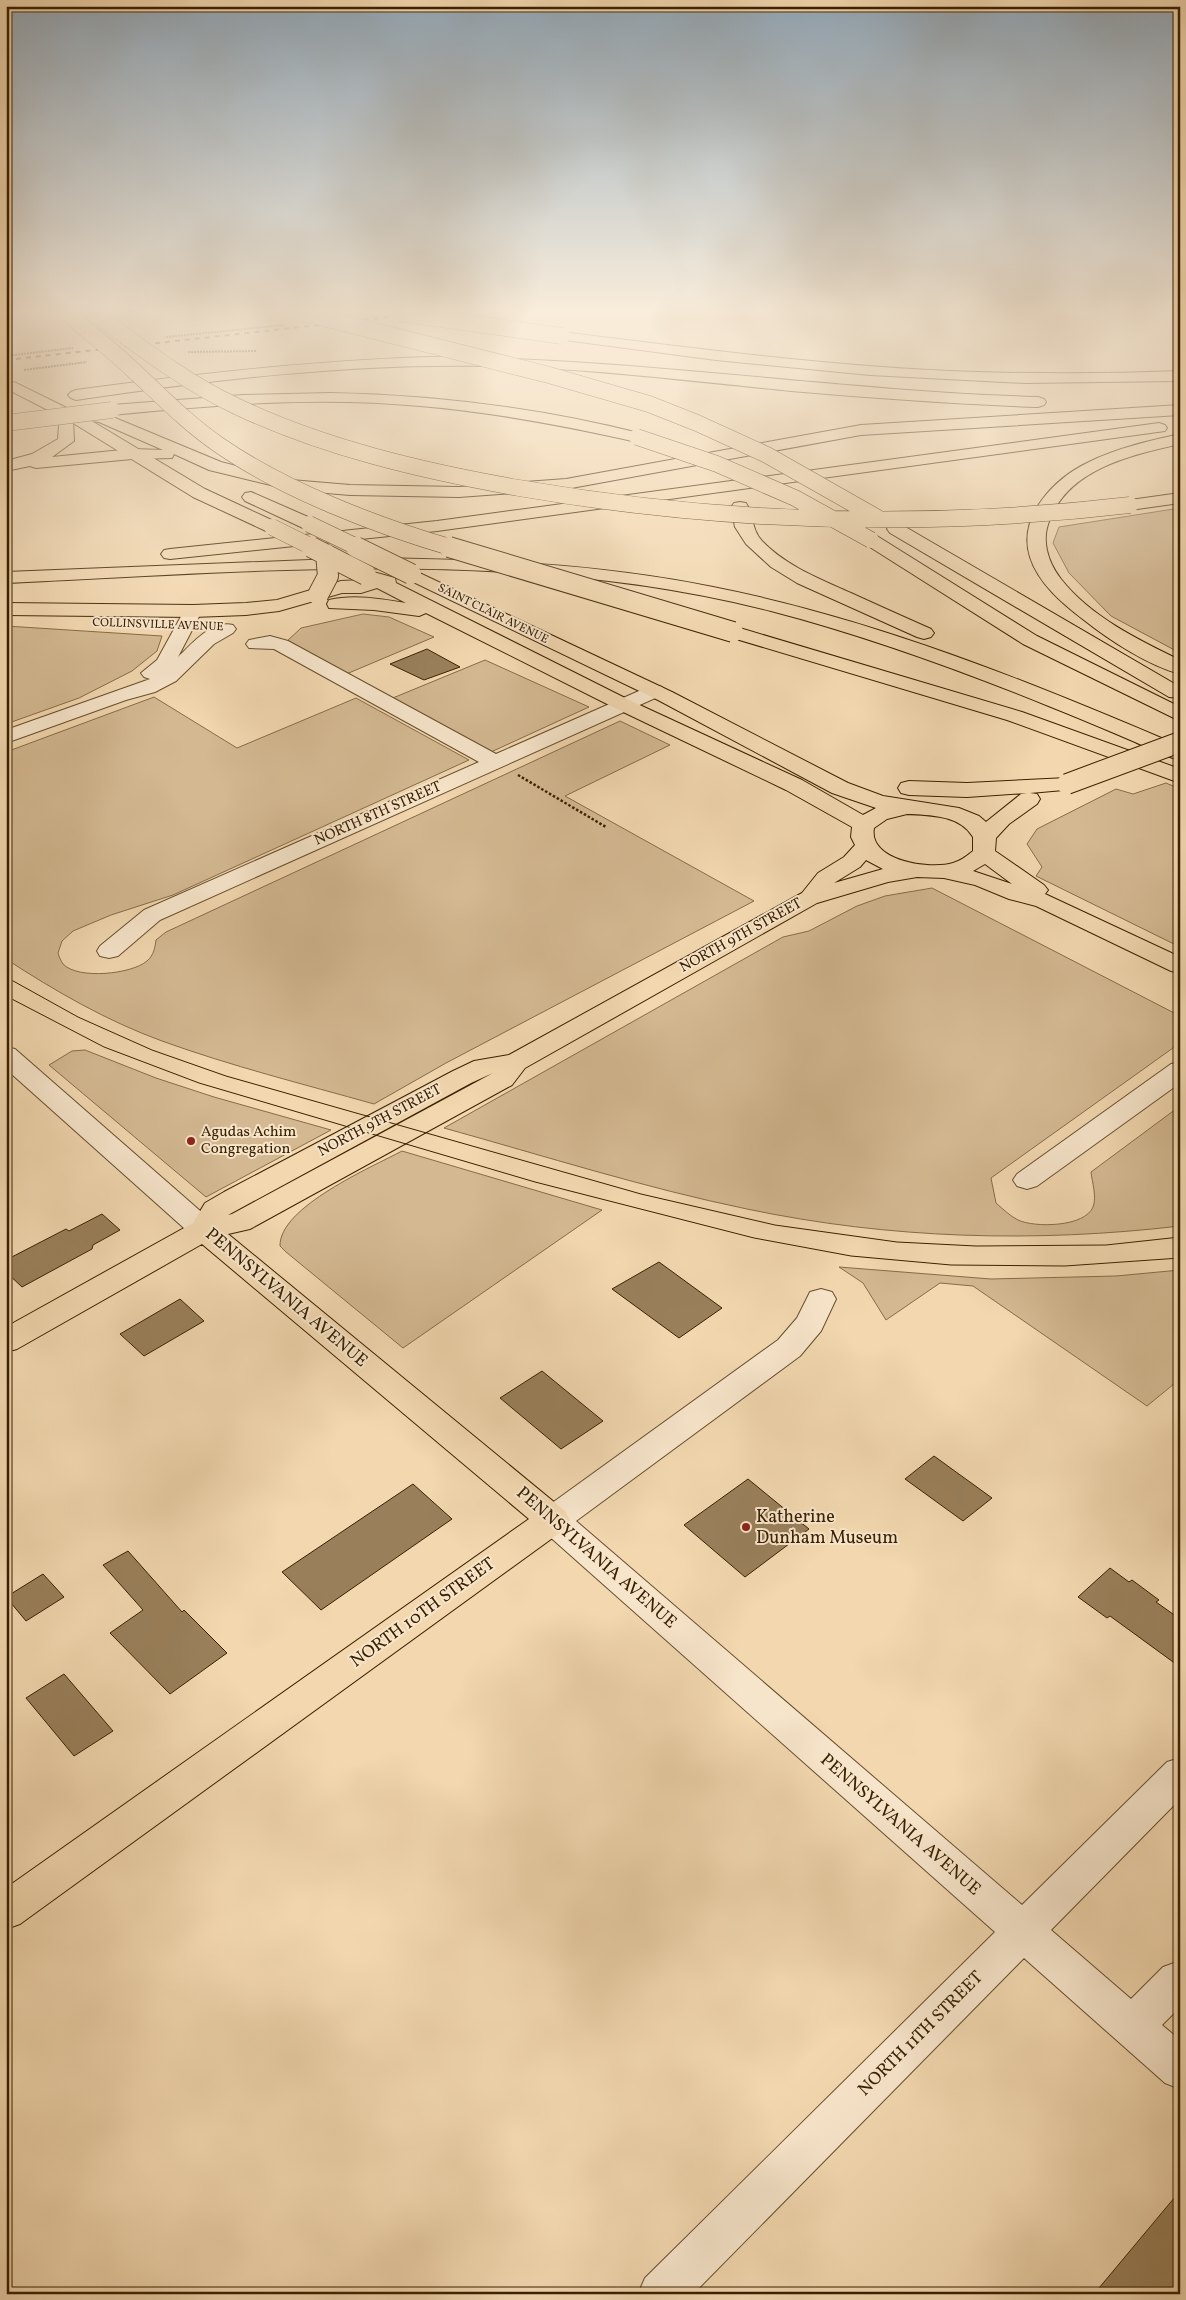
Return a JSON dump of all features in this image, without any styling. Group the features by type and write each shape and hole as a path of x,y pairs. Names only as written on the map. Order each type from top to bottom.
{"main road":[{"path":"6,422 21,420"},
{"path":"11,466 48,453 66,441 66,425 69,420"},
{"name":"SAINT CLAIR AVENUE","path":"78,420 199,492 372,575 439,612 624,705 794,785 865,836 885,862 914,871"},
{"name":"SAINT CLAIR AVENUE","path":"82,420 166,454 229,487 309,524 372,575 411,574 655,691 807,769 840,788 878,802 907,807"},
{"path":"107,420 215,466 247,475 291,485 406,492 507,490 566,484 826,435 899,427 1009,420"},
{"path":"185,420 218,445 271,476 315,497 422,539 990,707 1111,748 1180,777"},
{"path":"268,420 313,438 444,474 535,491 634,505 713,512 837,518 936,519 1028,515 1180,498"},
{"path":"562,420 637,437 726,468 795,498 871,540 1030,640 1180,715"},
{"path":"689,420 764,453 829,488 1180,695"},
{"path":"6,566 173,554 427,528 1180,425"},
{"path":"899,427 838,438 781,457 761,472 747,488 740,507 744,527 755,544 777,563 804,579 1060,695 1102,720"},
{"path":"1180,439 1136,449 1092,466 1058,490 1041,513 1034,537 1042,562 1054,582 1075,605 1108,630 1142,650 1180,668"},
{"path":"11,466 132,454 166,454"},
{"path":"326,554 330,570 326,600 439,612"},
{"path":"6,578 272,567 405,564 478,565 560,570 625,578 709,591 793,610 890,638 1102,720 1180,754"},
{"path":"372,575 453,595"},
{"name":"COLLINSVILLE AVENUE","path":"6,616 20,619 189,619 246,609 326,600 358,594 372,575"},
{"name":"COLLINSVILLE AVENUE","path":"6,609 189,619 226,628 300,616 326,600"},
{"path":"947,872 971,865 1001,819 1029,799 1180,742"},
{"path":"807,769 921,790 967,790 1067,784"},
{"path":"907,807 944,809 1029,799"},
{"name":"NORTH 9TH STREET","path":"809,898 826,878 852,862 879,814 907,807"},
{"path":"944,809 972,821 984,845 1034,886 1044,901"},
{"path":"914,871 947,872 982,880 1017,894 1044,901 1180,966"},
{"name":"NORTH 9TH STREET","path":"6,1341 204,1230 240,1222 503,1079 516,1062 809,898 885,875 914,871"},
{"name":"PENNSYLVANIA AVENUE","path":"204,1230 553,1520"},
{"name":"NORTH 10TH STREET","path":"6,1911 553,1520"}],"street":[{"path":"119,696 130,684 154,672 165,663 189,619"},
{"path":"6,737 119,696 148,688 170,677 207,640 226,628"},
{"path":"256,644 270,642 282,645 495,762"},
{"name":"NORTH 8TH STREET","path":"109,951 152,915 655,691"},
{"name":"PENNSYLVANIA AVENUE","path":"6,1055 204,1230"},
{"path":"1028,1180 1180,1070"},
{"name":"NORTH 10TH STREET","path":"553,1520 789,1348 810,1323 821,1299"},
{"name":"PENNSYLVANIA AVENUE","path":"553,1520 1022,1932 1180,2068"},
{"name":"NORTH 11TH STREET","path":"661,2294 1180,1774"},
{"path":"1132,2027 1177,1981 1180,1984"}],"path":[{"path":"495,762 606,827"}],"shaded area":[{"path":"1180,508 1180,653 1111,616 1069,573 1053,543 1059,527"},
{"path":"363,614 389,617 434,637 344,675 286,642 301,628"},
{"path":"6,626 162,636 157,651 132,671 79,698 6,724"},
{"path":"485,660 589,707 491,752 388,700"},
{"path":"154,697 237,748 356,698 469,760 173,895 111,915 73,931 62,941 58,953 63,964 70,969 92,974 118,972 140,966 151,956 156,940 166,932 620,721 670,745 565,796 754,901 446,1063 374,1104 214,1059 162,1041 101,1015 62,994 6,959 6,752"},
{"path":"1166,783 1180,789 1180,947 1036,876 1042,867 1027,844 1037,829 1116,789 1133,794"},
{"path":"932,888 1180,1016 1180,1043 991,1178 996,1203 1018,1220 1026,1223 1047,1225 1080,1219 1088,1214 1094,1203 1091,1172 1180,1106 1180,1226 1071,1235 1017,1236 909,1232 855,1227 801,1219 709,1201 633,1182 444,1128 783,937 809,931 857,906 885,896"},
{"path":"85,1050 156,1078 214,1097 331,1130 206,1197 49,1065 72,1051"},
{"path":"402,1151 602,1210 403,1348 280,1246 284,1231 294,1217 310,1203 350,1178"},
{"path":"839,1267 991,1279 1116,1276 1180,1270 1180,1379 1147,1406 973,1286 940,1283 886,1320 863,1283"}],"building":[{"path":"427,649 460,667 424,680 390,664"},
{"path":"102,1214 120,1230 93,1245 92,1249 22,1287 6,1272 6,1260 66,1229 69,1231"},
{"path":"659,1262 722,1308 679,1338 612,1289"},
{"path":"180,1299 204,1321 144,1356 120,1334"},
{"path":"542,1371 603,1421 561,1449 500,1398"},
{"path":"934,1456 992,1498 963,1521 905,1479"},
{"name":"Katherine Dunham Museum","path":"748,1479 809,1529 745,1577 684,1525"},
{"path":"413,1484 452,1519 321,1610 282,1572"},
{"path":"128,1551 182,1612 184,1610 227,1653 170,1694 110,1633 143,1610 103,1565"},
{"path":"1110,1568 1129,1582 1132,1580 1159,1600 1156,1602 1180,1619 1180,1667 1110,1616 1107,1618 1078,1597"},
{"path":"43,1574 64,1597 26,1621 6,1597"},
{"path":"64,1674 113,1731 74,1756 26,1698"},
{"path":"1180,2191 1180,2294 1094,2294"}],"tram line":[{"path":"6,977 78,1017 152,1050 226,1076 641,1194 775,1225 897,1242 976,1246 1106,1245 1180,1237"},
{"path":"6,996 104,1047 199,1083 535,1182 754,1238 851,1256 951,1265 1065,1266 1180,1258"}],"place":[{"name":"Agudas Achim Congregation","path":"191,1141"},
{"name":"Katherine Dunham Museum","path":"746,1527"}]}
